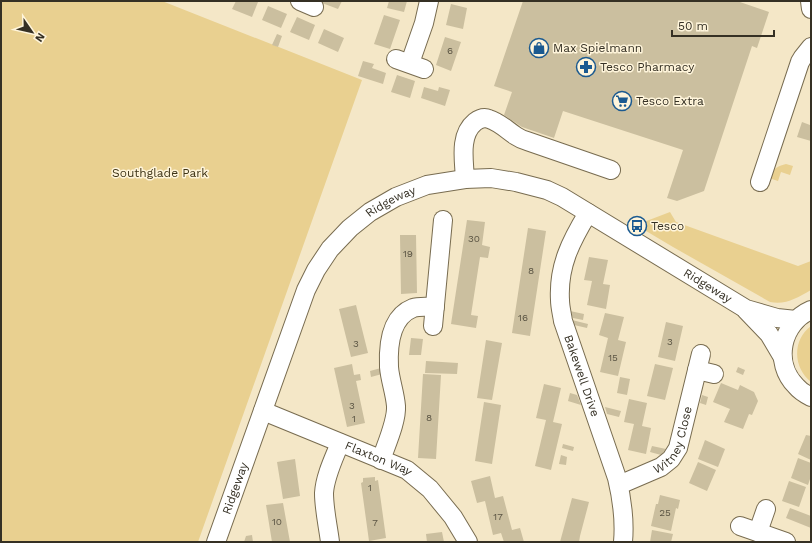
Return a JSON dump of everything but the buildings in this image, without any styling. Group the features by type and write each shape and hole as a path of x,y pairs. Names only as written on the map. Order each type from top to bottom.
{"street":[{"path":"410,64 424,23 429,1"},
{"path":"810,1 811,9"},
{"path":"760,182 800,62 811,47"},
{"path":"465,179 465,135 474,122 487,118 527,141 610,170"},
{"name":"Ridgeway","path":"216,542 306,290 316,270 330,249 350,228 370,212 396,197 427,185 465,179 491,178 516,182 547,190 562,197 746,309 777,318 804,315"},
{"name":"Bakewell Drive","path":"588,213 567,251 562,267 559,286 560,301 563,321 619,485 623,504 623,542"},
{"path":"433,326 443,220"},
{"path":"381,460 394,422 396,408 389,367 390,343 395,323 403,314 414,308 435,307"},
{"name":"Ridgeway","path":"746,309 769,334 782,356"},
{"path":"804,315 788,330 783,343 782,356 788,377 803,393 811,396"},
{"name":"Witney Close","path":"619,485 661,467 671,459 678,448 704,366"},
{"name":"Flaxton Way","path":"263,412 407,470 430,490 453,517 468,542"},
{"path":"330,542 324,504 324,491 327,478 340,443"},
{"path":"758,532 766,509"},
{"path":"740,526 786,542"}],"green space":[{"name":"Southglade Park","path":"1,1 162,1 362,80 198,542 1,542"},
{"path":"786,164 793,166 790,175 781,172 778,181 772,179 770,176 773,171"},
{"path":"670,212 676,222 798,266 811,261 811,290 786,302 770,302 636,225"},
{"path":"811,326 811,382 801,369 797,354 800,339"}],"place":[{"name":"Max Spielmann","path":"539,48"},
{"name":"Tesco Pharmacy","path":"586,67"},
{"name":"Tesco Extra","path":"622,101"},
{"name":"Tesco","path":"637,226"}]}
